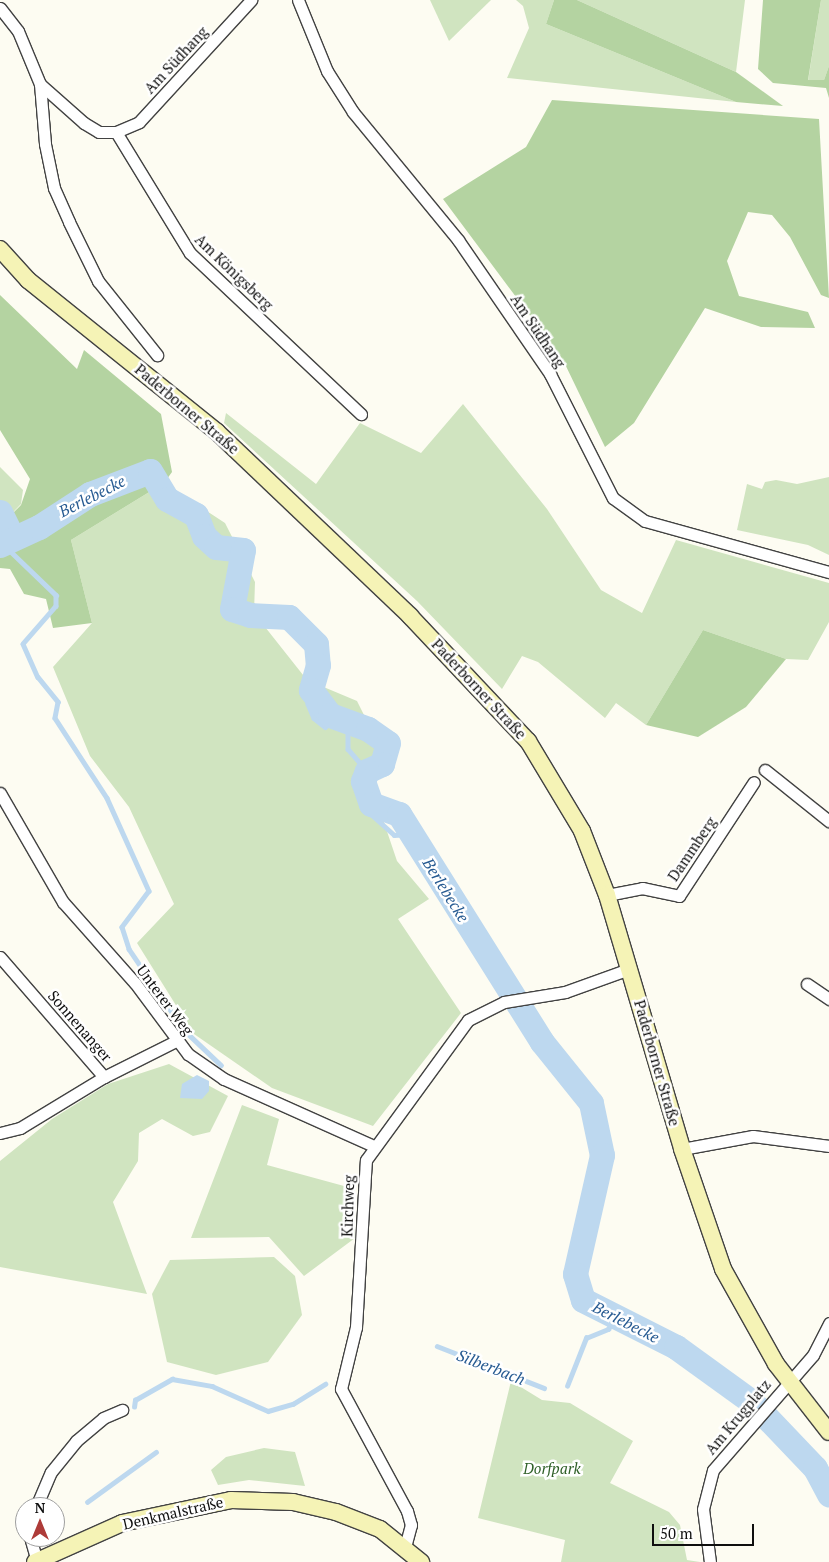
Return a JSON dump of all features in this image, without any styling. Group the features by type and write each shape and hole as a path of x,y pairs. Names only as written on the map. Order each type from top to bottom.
{"main road":[{"name":"Paderborner Straße","path":"0,249 28,280 217,432 503,712 559,789 607,895 682,1149 723,1269 789,1382 829,1432"},
{"name":"Denkmalstraße","path":"36,1561 122,1523 231,1500 293,1502 336,1512 380,1529 422,1562"}],"street":[{"name":"Am Südhang","path":"116,132 139,122 251,0"},
{"name":"Am Südhang","path":"298,0 326,71 353,112 458,240 550,374 612,498 645,521 829,572"},
{"path":"0,8 18,31 40,84 45,144 54,188 69,222 98,281 157,355"},
{"path":"40,84 84,123 99,132 116,132"},
{"name":"Am Königsberg","path":"116,132 190,253 361,414"},
{"path":"764,770 829,821"},
{"name":"Dammberg","path":"607,895 642,888 678,896 754,782"},
{"name":"Unterer Weg","path":"0,793 63,902 135,983 176,1041 224,1080 374,1146"},
{"name":"Sonnenanger","path":"0,957 104,1077 176,1041"},
{"name":"Kirchweg","path":"405,1547 411,1525 406,1511 343,1400 342,1380 356,1327 362,1180 374,1146 458,1030 468,1020 504,1002 565,992 630,969"},
{"path":"807,984 829,1000"},
{"path":"0,1133 20,1128 104,1077"},
{"path":"682,1149 753,1136 829,1146"},
{"name":"Am Krugplatz","path":"710,1562 703,1509 706,1488 713,1470 749,1426 813,1355 829,1323"},
{"path":"40,1497 50,1472 76,1441 103,1418 122,1410"},
{"path":"32,1547 36,1561"}],"green space":[{"path":"430,0 491,0 449,41"},
{"path":"516,0 554,0 546,24 736,102 507,78 529,28 523,6"},
{"path":"554,0 577,0 736,72 783,106 736,102 546,24"},
{"path":"577,0 745,0 736,72"},
{"path":"763,0 821,0 808,80 824,80 829,66 829,98 826,88 773,83 758,69"},
{"path":"821,0 829,0 829,66 824,80 808,81"},
{"path":"552,100 819,119 829,298 821,295 790,237 772,215 748,212 727,261 739,296 808,312 815,328 761,327 705,308 634,423 605,447 563,360 443,199 526,147"},
{"path":"0,295 77,369 84,350 161,414 172,472 164,483 71,540 92,623 53,628 46,599 24,594 10,569 0,568 0,526 21,505 30,479 0,430"},
{"path":"463,404 547,509 601,590 642,613 676,540 829,583 829,622 808,660 786,659 703,630 646,725 616,703 605,718 538,662 522,656 502,689 417,601 224,423 226,413 316,484 360,423 421,453"},
{"path":"0,467 23,490 21,504 0,526"},
{"path":"829,477 829,555 808,545 737,530 747,484 762,489 765,482 776,480 797,484"},
{"path":"164,483 225,523 255,582 254,613 307,680 357,701 379,745 371,784 397,861 429,899 398,919 461,1013 373,1126 272,1088 194,1034 137,943 174,904 129,807 90,756 53,667 92,623 71,540"},
{"path":"703,630 786,659 746,707 698,737 646,725"},
{"path":"169,1064 228,1096 210,1132 193,1136 162,1119 139,1133 138,1161 113,1202 147,1294 0,1267 0,1161 52,1119 108,1084"},
{"path":"242,1105 279,1119 267,1165 355,1189 355,1238 304,1276 269,1237 191,1238"},
{"path":"274,1257 295,1276 302,1315 268,1362 216,1375 167,1362 152,1294 170,1260"},
{"name":"Dorfpark","path":"511,1381 542,1400 570,1403 633,1441 610,1483 669,1512 680,1525 687,1560 700,1562 561,1562 565,1540 478,1518"},
{"path":"264,1448 295,1452 305,1486 249,1480 218,1485 211,1470 226,1457"}],"water":[{"path":"197,1075 209,1081 209,1091 202,1099 180,1098 182,1084"}],"waterway":[{"name":"Berlebecke","path":"0,545 39,527 90,494 150,471 167,499 196,515 204,536 216,547 243,550 232,609 250,615 289,617 316,644 318,665 311,690 330,715 368,729 388,743 382,764 367,771 363,781 371,804 399,814 542,1042 591,1103 602,1155 575,1274 583,1300 676,1347 752,1402 815,1468 829,1494"},
{"name":"Berlebecke","path":"0,512 12,537"},
{"path":"3,544 56,595 56,606 23,644 38,677 58,702 55,718 107,798 149,891 122,927 129,949 184,1030 221,1065"},
{"path":"311,690 308,704 314,718 325,727 335,718"},
{"path":"348,725 348,749 367,771"},
{"path":"371,804 371,814 394,835 409,834"},
{"name":"Silberbach","path":"567,1386 586,1338 608,1329 616,1316"},
{"name":"Silberbach","path":"437,1346 544,1388"},
{"name":"Silberbach","path":"134,1407 135,1400 172,1379 212,1386 268,1411 293,1404 325,1384"},
{"name":"Silberbach","path":"87,1502 156,1452"}]}
